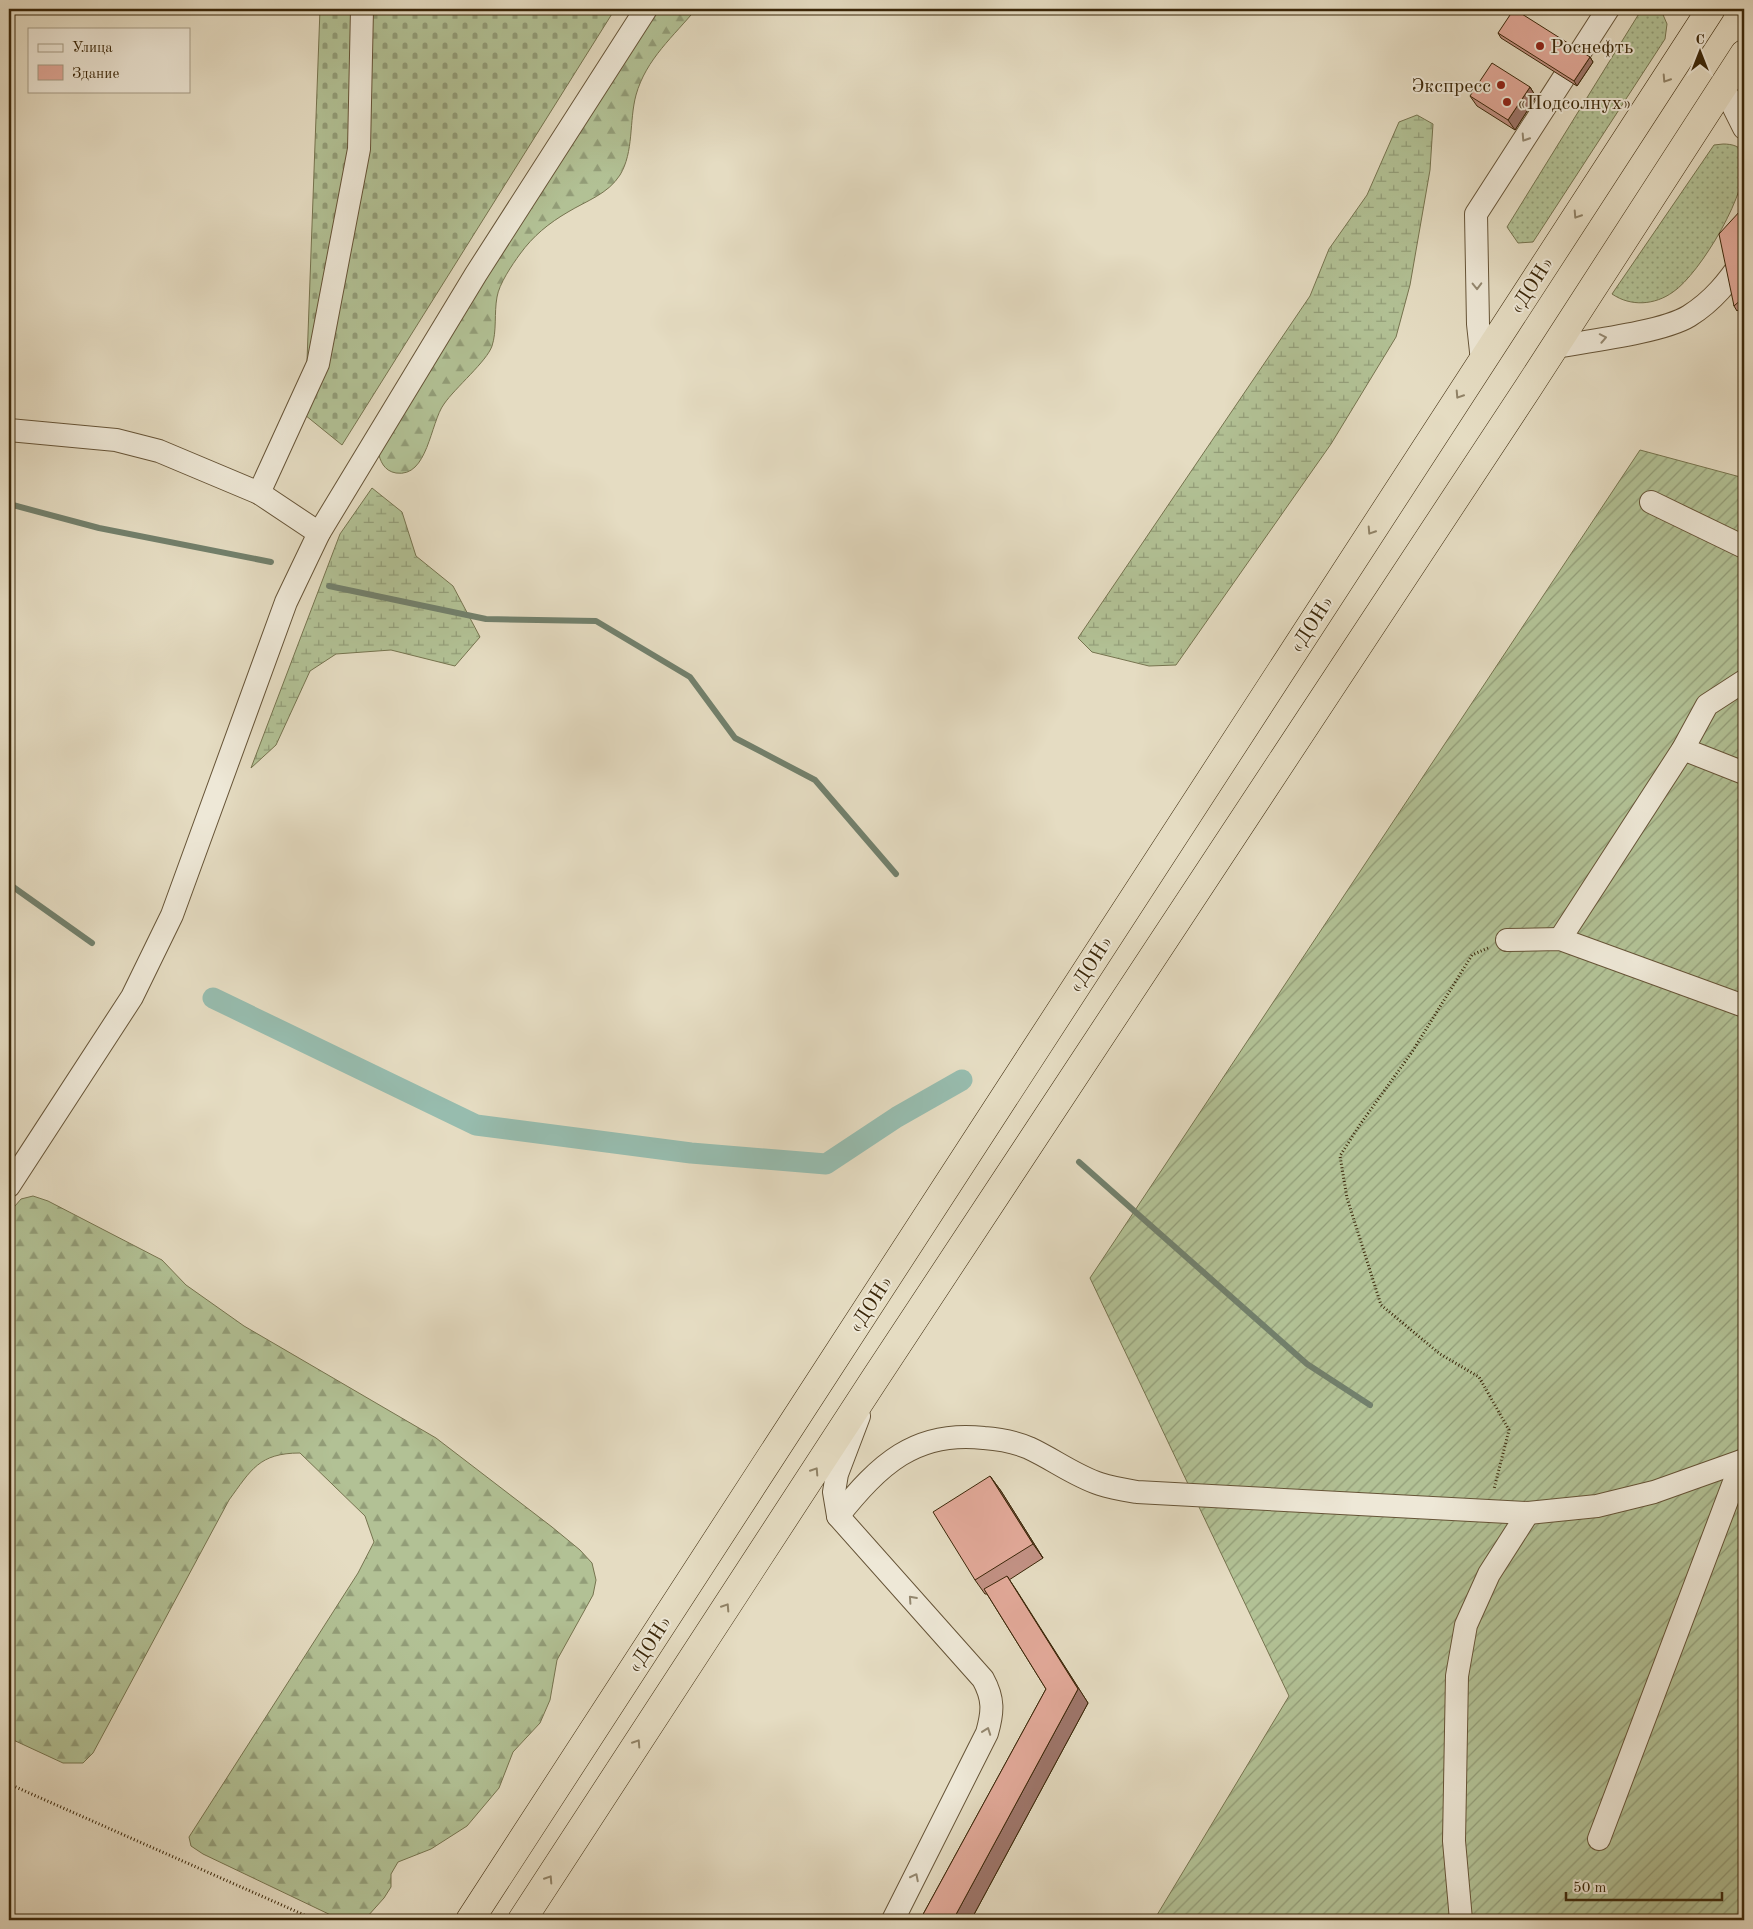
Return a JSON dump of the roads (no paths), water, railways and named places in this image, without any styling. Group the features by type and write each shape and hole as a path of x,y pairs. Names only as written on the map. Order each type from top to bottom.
{"highway":[{"name":"«ДОН»","path":"470,1920 1711,9"},
{"path":"522,1920 874,1380 1555,347 1744,54"}],"street":[{"path":"259,493 318,364 359,149 362,9"},
{"path":"9,1186 132,997 172,915 286,602 319,532 466,291 646,9"},
{"path":"1482,361 1478,324 1476,214 1608,9"},
{"path":"1723,86 1744,128"},
{"path":"1555,347 1653,328 1688,317 1726,286 1744,258"},
{"path":"9,430 116,440 159,451 259,493 319,532"},
{"path":"1651,502 1744,547"},
{"path":"1560,939 1683,749 1707,705 1744,681"},
{"path":"1683,749 1744,773"},
{"path":"1507,940 1560,939 1744,1006"},
{"path":"874,1380 837,1474 834,1492 838,1516 983,1679 991,1693 993,1712 987,1733 893,1920"},
{"path":"838,1516 865,1483 895,1457 930,1440 965,1436 1001,1440 1027,1448 1100,1484 1138,1492 1528,1513 1597,1506 1654,1492 1743,1461"},
{"path":"1599,1839 1743,1461"},
{"path":"1461,1920 1454,1841 1457,1676 1466,1625 1489,1574 1528,1513"}],"waterway":[{"path":"9,504 99,528 271,562"},
{"path":"329,586 486,619 596,621 690,677 735,738 815,780 896,874"},
{"path":"9,884 92,943"},
{"path":"213,998 476,1125 691,1153 826,1164 897,1117 962,1080"},
{"path":"1079,1162 1307,1364 1370,1405"}],"place":[{"name":"Роснефть","path":"1540,46"},
{"name":"Экспресс","path":"1501,85"},
{"name":"«Подсолнух»","path":"1507,102"}]}
